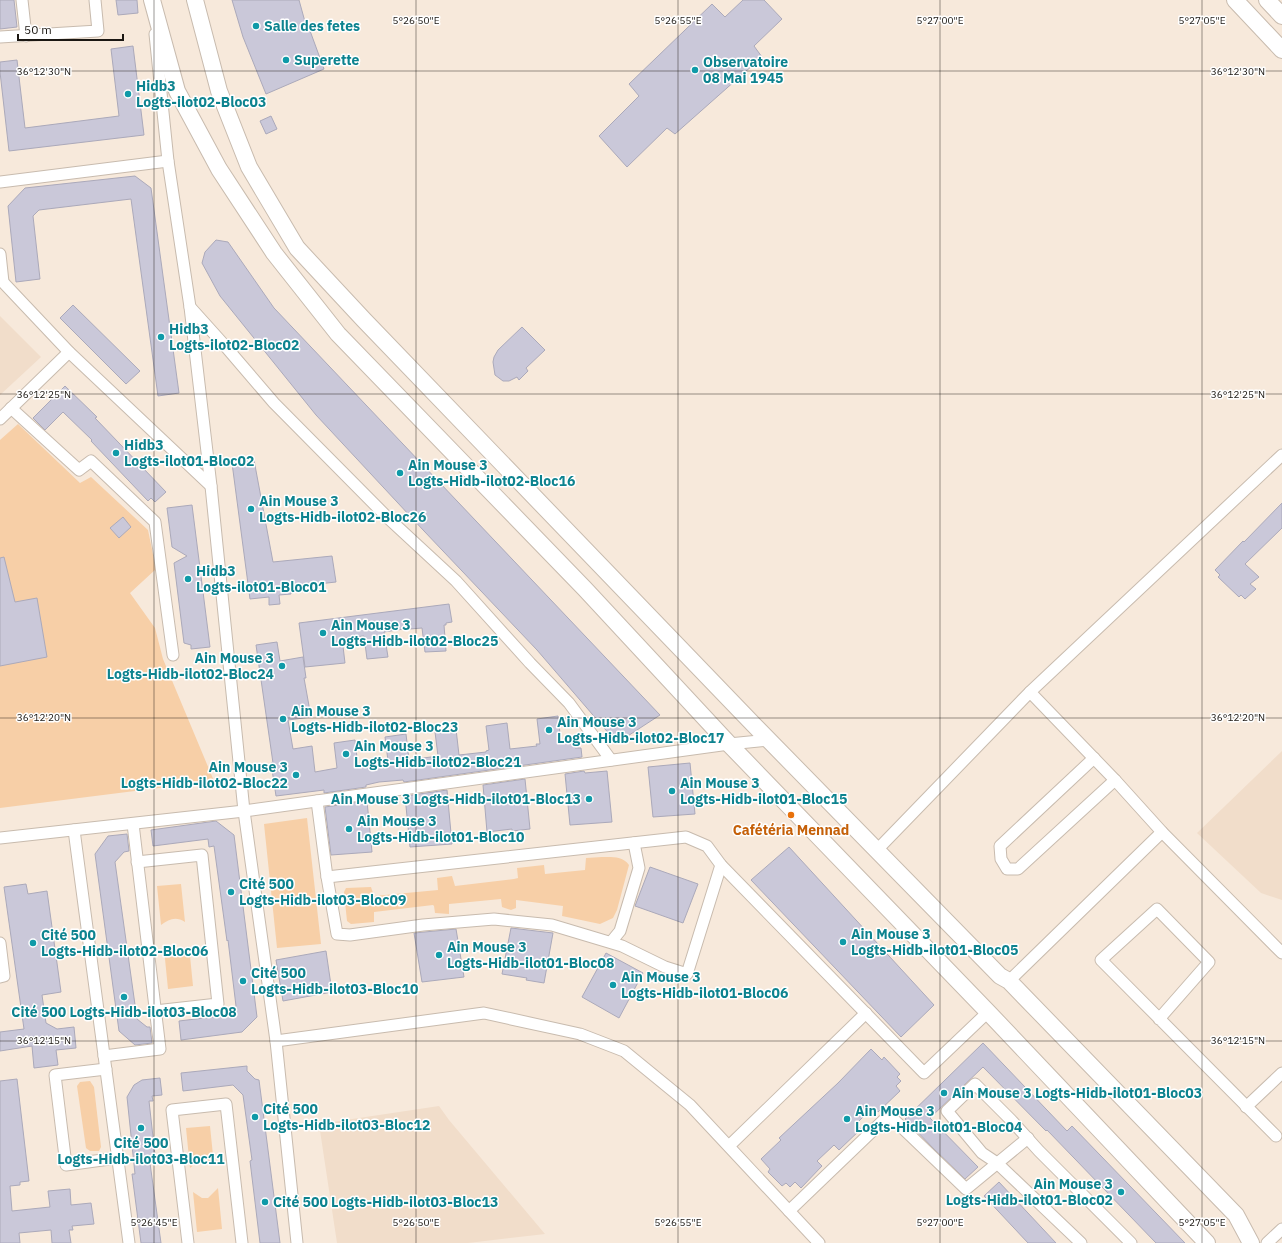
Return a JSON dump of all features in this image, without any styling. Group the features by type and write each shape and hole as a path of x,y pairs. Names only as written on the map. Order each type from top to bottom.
{"street":[{"path":"22,0 26,36"},
{"path":"0,37 98,31 95,0"},
{"path":"195,0 219,91 250,167 297,248 364,320 770,740 1000,976 1009,981 1236,1215 1251,1243"},
{"path":"1235,0 1282,50"},
{"path":"1267,0 1282,16"},
{"path":"152,2 168,161 190,306 211,486 244,810 276,1041 297,1243"},
{"path":"152,2 177,91 218,168 274,253 338,334 585,589 729,744 988,1012 1207,1243"},
{"path":"0,182 168,161"},
{"path":"0,254 2,280 69,352 211,486"},
{"path":"190,306 274,403 388,518 456,581 530,664 570,703 611,760"},
{"path":"0,419 69,352"},
{"path":"11,408 79,470 90,461 155,522 174,655"},
{"path":"877,850 1030,692 1282,456"},
{"path":"1030,692 1115,780 1162,832 1282,953"},
{"path":"0,838 133,824 244,810 729,744 770,740"},
{"path":"1094,758 1000,846 1001,859 1007,869 1018,869 1115,780"},
{"path":"317,800 327,877 337,934 350,935 494,919 552,924 622,946 665,967 687,974 722,865"},
{"path":"104,1056 160,1049 133,824"},
{"path":"74,830 129,1243"},
{"path":"1009,981 1162,832"},
{"path":"327,877 686,837 707,846 722,865 924,1072 988,1012"},
{"path":"611,942 620,931 639,868 634,843"},
{"path":"138,862 202,855 218,1004 155,1011"},
{"path":"1159,1018 1209,962 1157,909 1102,960 1246,1107 1276,1136"},
{"path":"0,943 4,976 0,976"},
{"path":"276,1041 484,1013 580,1034 624,1051 690,1105 819,1243"},
{"path":"729,1146 866,1013"},
{"path":"106,1069 55,1075 66,1165 118,1158"},
{"path":"1246,1107 1282,1073"},
{"path":"1082,1243 997,1163 982,1153 947,1111 975,1084 1039,1151 1131,1243"},
{"path":"188,1243 172,1110 226,1104 242,1243"},
{"path":"789,1211 889,1115 966,1189 1028,1138"},
{"path":"1267,1243 1282,1229"}],"shaded area":[{"path":"0,316 41,357 0,395"},
{"path":"18,424 80,483 91,477 148,530 156,569 130,593 155,628 163,659 214,781 0,808 0,440"},
{"path":"1282,751 1282,900 1261,893 1197,833"},
{"path":"307,818 321,944 277,948 264,824"},
{"path":"613,857 624,860 629,865 617,910 613,918 600,924 562,916 563,906 516,900 516,908 511,910 502,907 501,899 449,904 449,914 435,913 433,905 374,912 374,922 351,924 347,921 344,892 346,888 371,887 374,896 438,890 437,878 452,876 455,886 518,878 517,868 544,865 545,874 585,870 586,858"},
{"path":"181,884 185,922 179,919 173,919 161,925 157,886"},
{"path":"189,946 193,986 168,989 164,949 174,955 179,955"},
{"path":"90,1081 94,1087 101,1147 99,1151 90,1151 86,1148 77,1086 80,1082"},
{"path":"439,1106 449,1120 545,1234 468,1243 337,1243 319,1124"},
{"path":"210,1126 214,1165 204,1161 195,1164 190,1168 186,1128"},
{"path":"218,1188 222,1229 197,1232 193,1192 202,1198 208,1198"}],"building":[{"path":"0,0 14,0 17,27 0,29"},
{"path":"116,0 137,0 138,13 118,15"},
{"path":"232,0 299,0 307,29 309,28 324,69 266,94 243,37"},
{"name":"Observatoire 08 Mai 1945","path":"743,0 764,0 782,19 754,46 762,57 675,134 667,128 627,167 599,136 639,96 629,84 712,4 725,17"},
{"name":"Hidb3 Logts-ilot02-Bloc03","path":"133,46 144,135 9,151 0,62 17,60 25,128 119,116 111,49"},
{"path":"271,116 277,129 266,134 260,121"},
{"name":"Hidb3 Logts-ilot02-Bloc02","path":"135,176 151,188 179,393 158,396 131,199 39,210 33,216 40,279 16,282 8,206 25,188"},
{"name":"Ain Mouse 3 Logts-Hidb-ilot02-Bloc16","path":"216,240 228,242 274,308 660,715 617,743 537,650 316,415 220,296 202,263 205,252"},
{"path":"73,305 140,371 126,384 60,318"},
{"path":"522,327 545,350 526,368 528,371 519,380 517,377 509,381 503,381 495,375 493,362 494,357 498,350"},
{"path":"65,386 97,417 95,418 166,492 155,502 151,498 148,501 91,441 92,440 63,412 45,430 33,418"},
{"name":"Ain Mouse 3 Logts-Hidb-ilot02-Bloc26","path":"254,460 273,562 332,556 336,582 291,587 291,594 279,595 280,604 269,605 269,597 250,599 232,463"},
{"path":"1282,503 1282,528 1245,564 1259,577 1250,584 1256,589 1245,599 1241,595 1239,597 1218,577 1220,575 1215,570"},
{"name":"Hidb3 Logts-ilot01-Bloc01","path":"192,505 210,647 191,649 191,645 184,643 174,563 187,556 172,547 167,508"},
{"path":"123,517 131,527 119,538 110,528"},
{"path":"4,557 15,602 37,598 47,657 0,666 0,558"},
{"name":"Ain Mouse 3 Logts-Hidb-ilot02-Bloc25","path":"449,604 452,622 444,625 446,651 425,652 422,628 410,628 384,632 388,657 367,659 364,636 342,638 345,663 305,667 299,623"},
{"path":"277,642 280,661 303,657 306,678 304,678 311,717 288,720 293,749 312,746 315,772 337,768 334,743 355,740 358,766 375,764 388,761 385,737 406,734 409,760 438,756 435,732 456,729 459,755 486,752 489,750 486,726 507,723 510,749 537,746 536,744 540,744 537,719 558,716 561,742 573,741 575,748 581,748 582,757 404,782 403,780 379,782 366,785 366,787 324,793 324,790 276,796 271,763 273,763 256,645"},
{"name":"Ain Mouse 3 Logts-Hidb-ilot01-Bloc15","path":"690,763 695,814 653,817 648,767"},
{"name":"Ain Mouse 3 Logts-Hidb-ilot01-Bloc13","path":"584,771 585,773 607,771 612,822 570,825 565,774"},
{"path":"525,779 530,829 512,831 512,829 487,832 483,785"},
{"path":"447,790 452,844 410,847 405,796"},
{"name":"Ain Mouse 3 Logts-Hidb-ilot01-Bloc10","path":"367,801 372,852 331,855 325,807"},
{"path":"216,821 234,835 257,1017 242,1032 181,1040 179,1021 229,1015 236,1006 228,940 227,941 214,846 209,847 208,839 153,846 151,830"},
{"path":"127,834 129,851 124,852 115,862 137,1019 147,1027 150,1027 152,1043 135,1045 119,1031 95,854 108,836"},
{"name":"Ain Mouse 3 Logts-Hidb-ilot01-Bloc05","path":"789,847 934,1005 901,1037 751,880"},
{"path":"650,867 698,884 683,923 635,906"},
{"name":"Cité 500 Logts-Hidb-ilot02-Bloc06","path":"26,884 28,894 47,891 61,992 42,995 46,1023 57,1029 74,1027 76,1048 56,1050 58,1065 34,1068 32,1046 0,1051 0,1032 24,1029 4,887"},
{"path":"511,928 553,933 544,983 526,980 527,978 502,974"},
{"name":"Ain Mouse 3 Logts-Hidb-ilot01-Bloc08","path":"456,929 464,977 422,982 414,933"},
{"path":"326,951 332,992 283,1001 276,960"},
{"name":"Ain Mouse 3 Logts-Hidb-ilot01-Bloc06","path":"606,953 643,973 619,1018 582,997"},
{"path":"983,1043 1067,1131 1072,1126 1185,1243 1156,1243 1047,1130 1046,1131 983,1067 930,1118 978,1167 965,1179 934,1149 905,1119"},
{"name":"Ain Mouse 3 Logts-Hidb-ilot01-Bloc04","path":"871,1049 882,1060 884,1057 900,1074 897,1077 901,1081 896,1086 900,1091 878,1112 873,1107 856,1124 861,1129 839,1150 834,1145 817,1161 822,1166 801,1188 795,1182 790,1187 786,1183 782,1186 768,1172 770,1169 761,1159 781,1140 779,1138 838,1083"},
{"path":"247,1066 247,1071 255,1079 259,1080 280,1243 260,1243 250,1161 252,1160 243,1095 233,1085 183,1091 181,1073"},
{"path":"160,1078 162,1095 152,1096 153,1101 149,1101 155,1155 149,1156 161,1243 141,1243 132,1174 135,1174 127,1097 134,1085 142,1080"},
{"path":"17,1079 29,1181 20,1182 20,1185 10,1186 12,1211 50,1207 48,1191 70,1189 71,1205 91,1203 94,1224 72,1226 73,1230 69,1230 71,1243 52,1243 51,1230 19,1233 20,1243 0,1243 0,1081"},
{"path":"999,1182 1056,1243 1028,1243 984,1196"}],"place":[{"name":"Salle des fetes","path":"256,26"},
{"name":"Superette","path":"286,60"},
{"name":"Observatoire 08 Mai 1945","path":"695,70"},
{"name":"Hidb3 Logts-ilot02-Bloc03","path":"128,94"},
{"name":"Hidb3 Logts-ilot02-Bloc02","path":"161,337"},
{"name":"Hidb3 Logts-ilot01-Bloc02","path":"116,453"},
{"name":"Ain Mouse 3 Logts-Hidb-ilot02-Bloc16","path":"400,473"},
{"name":"Ain Mouse 3 Logts-Hidb-ilot02-Bloc26","path":"251,509"},
{"name":"Hidb3 Logts-ilot01-Bloc01","path":"188,579"},
{"name":"Ain Mouse 3 Logts-Hidb-ilot02-Bloc25","path":"323,633"},
{"name":"Ain Mouse 3 Logts-Hidb-ilot02-Bloc24","path":"282,666"},
{"name":"Ain Mouse 3 Logts-Hidb-ilot02-Bloc23","path":"283,719"},
{"name":"Ain Mouse 3 Logts-Hidb-ilot02-Bloc17","path":"549,730"},
{"name":"Ain Mouse 3 Logts-Hidb-ilot02-Bloc21","path":"346,754"},
{"name":"Ain Mouse 3 Logts-Hidb-ilot02-Bloc22","path":"296,775"},
{"name":"Ain Mouse 3 Logts-Hidb-ilot01-Bloc15","path":"672,791"},
{"name":"Ain Mouse 3 Logts-Hidb-ilot01-Bloc13","path":"589,799"},
{"name":"Cafétéria Mennad","path":"791,815"},
{"name":"Ain Mouse 3 Logts-Hidb-ilot01-Bloc10","path":"349,829"},
{"name":"Cité 500 Logts-Hidb-ilot03-Bloc09","path":"231,892"},
{"name":"Ain Mouse 3 Logts-Hidb-ilot01-Bloc05","path":"843,942"},
{"name":"Cité 500 Logts-Hidb-ilot02-Bloc06","path":"33,943"},
{"name":"Ain Mouse 3 Logts-Hidb-ilot01-Bloc08","path":"439,955"},
{"name":"Cité 500 Logts-Hidb-ilot03-Bloc10","path":"243,981"},
{"name":"Ain Mouse 3 Logts-Hidb-ilot01-Bloc06","path":"613,985"},
{"name":"Cité 500 Logts-Hidb-ilot03-Bloc08","path":"124,997"},
{"name":"Ain Mouse 3 Logts-Hidb-ilot01-Bloc03","path":"944,1093"},
{"name":"Cité 500 Logts-Hidb-ilot03-Bloc12","path":"255,1117"},
{"name":"Ain Mouse 3 Logts-Hidb-ilot01-Bloc04","path":"847,1119"},
{"name":"Cité 500 Logts-Hidb-ilot03-Bloc11","path":"141,1128"},
{"name":"Ain Mouse 3 Logts-Hidb-ilot01-Bloc02","path":"1121,1192"},
{"name":"Cité 500 Logts-Hidb-ilot03-Bloc13","path":"265,1202"}]}
